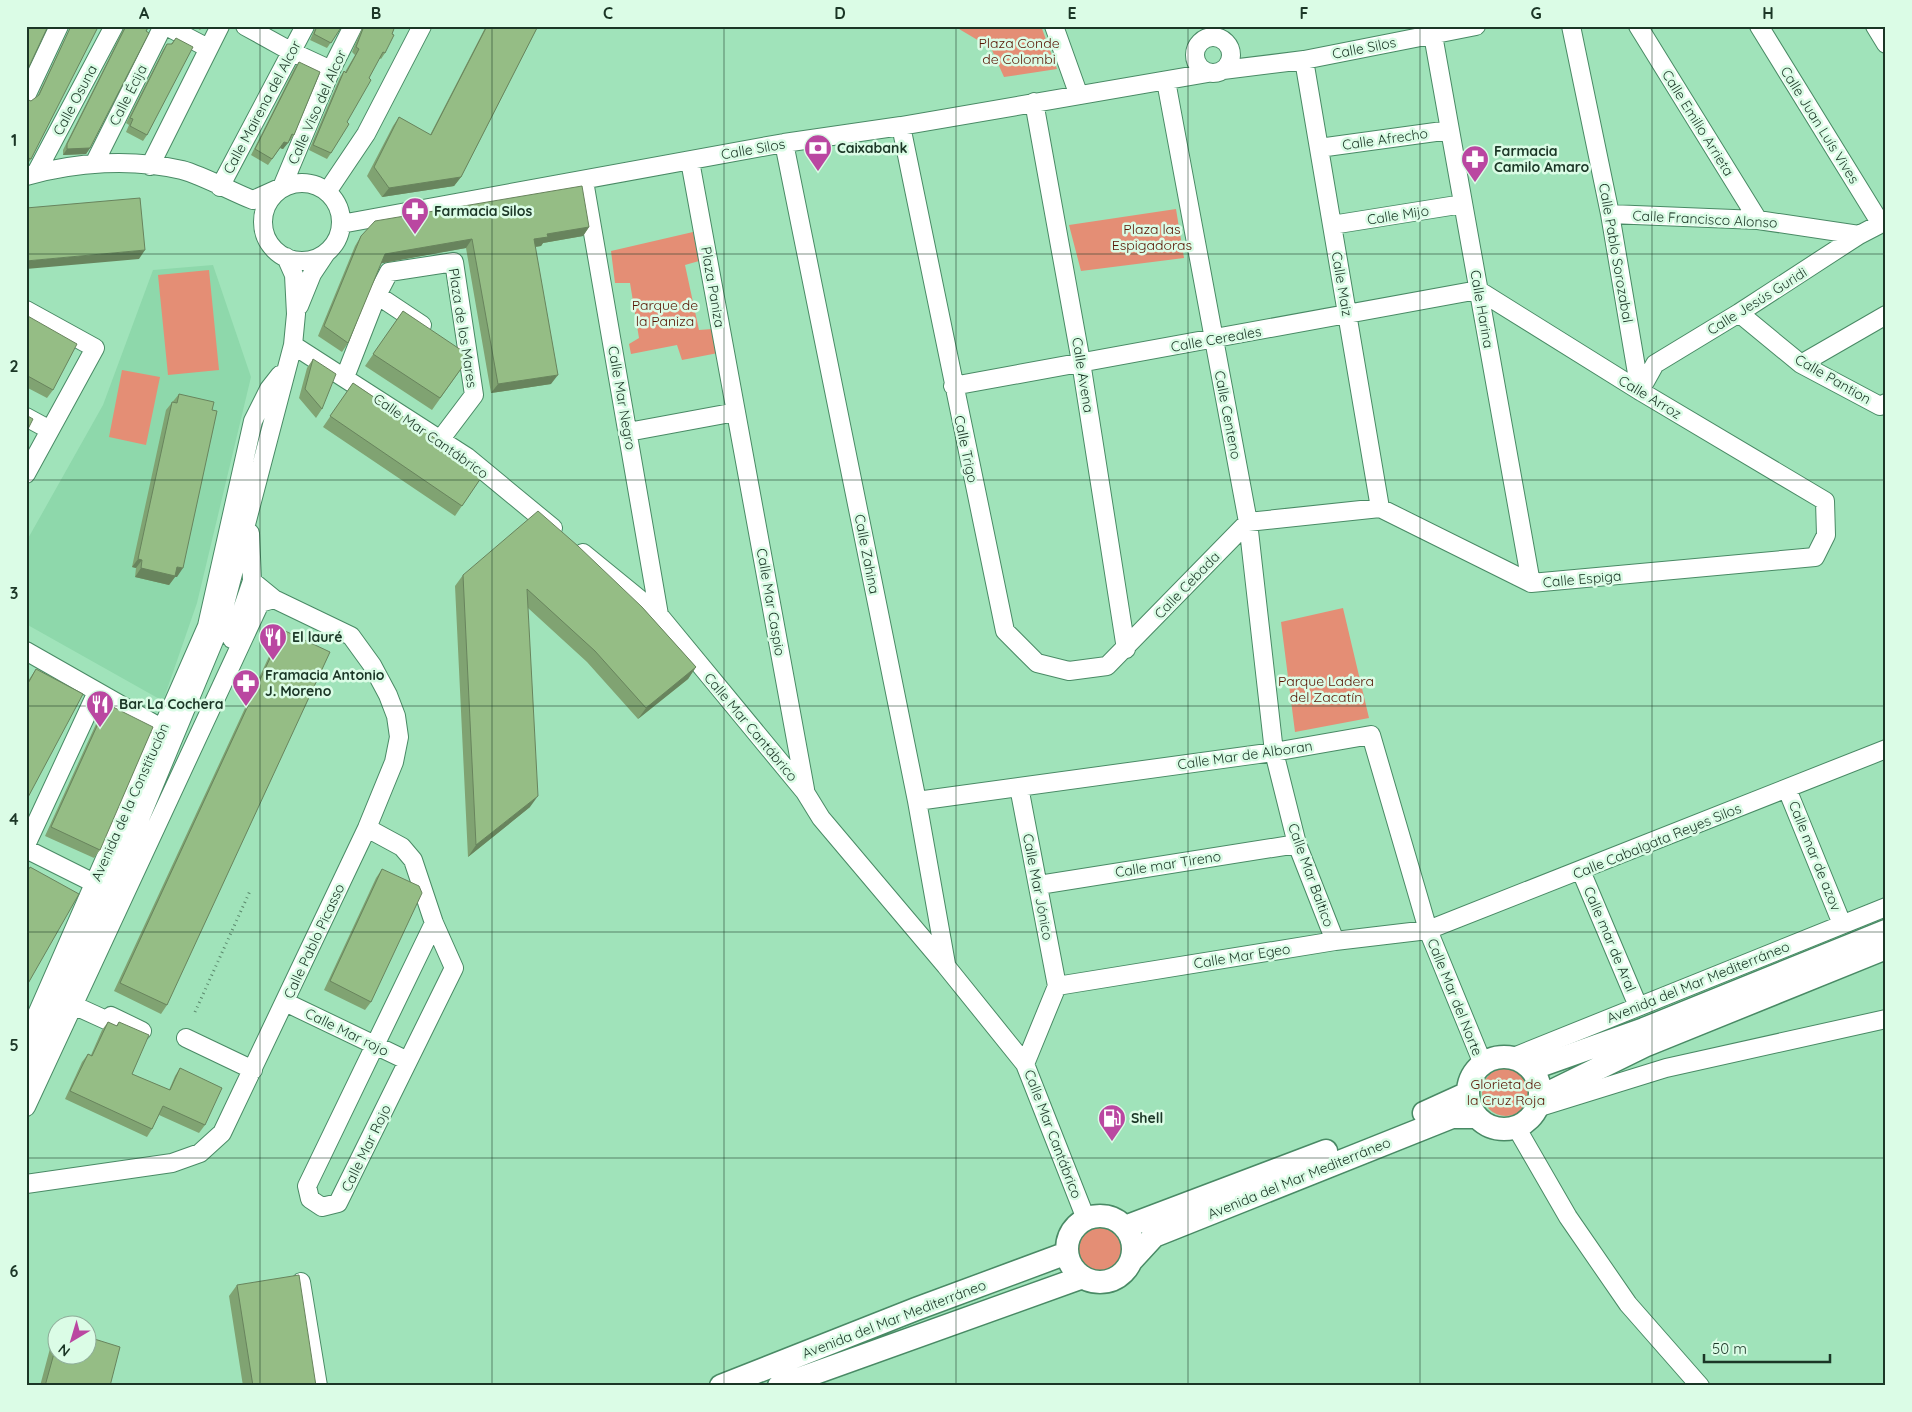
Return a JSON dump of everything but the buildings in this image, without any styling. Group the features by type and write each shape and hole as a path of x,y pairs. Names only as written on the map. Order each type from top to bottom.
{"main road":[{"name":"Avenida del Mar Mediterráneo","path":"1531,1069 1644,1029 1886,930"},
{"path":"1538,1103 1540,1087 1531,1069 1522,1061 1501,1057 1483,1064 1475,1072 1470,1082 1468,1093 1472,1110 1477,1117 1495,1128 1516,1127 1524,1122 1538,1103 1644,1046 1886,948"},
{"name":"Avenida del Mar Mediterráneo","path":"1124,1227 1437,1108 1468,1093"},
{"name":"Avenida del Mar Mediterráneo","path":"1130,1262 1154,1236 1452,1117 1477,1117"},
{"path":"1107,1217 1124,1227 1132,1244 1130,1262 1116,1278 1105,1282 1093,1281 1083,1277 1070,1263 1067,1253 1071,1233 1086,1219 1107,1217"},
{"name":"Avenida del Mar Mediterráneo","path":"721,1386 1067,1253"},
{"name":"Avenida del Mar Mediterráneo","path":"779,1386 1083,1277"}],"street":[{"path":"26,96 59,26"},
{"name":"Calle Osuna","path":"31,174 114,26"},
{"path":"165,26 208,48"},
{"name":"Calle Écija","path":"94,164 165,26"},
{"path":"150,166 220,26"},
{"path":"245,26 292,52 331,70"},
{"name":"Calle Mairena del Alcor","path":"220,187 305,26"},
{"name":"Calle Viso del Alcor","path":"282,188 331,70 353,26"},
{"path":"327,192 366,134 422,26"},
{"path":"1054,26 1078,93"},
{"path":"1222,61 1228,26"},
{"name":"Calle Silos","path":"341,224 584,182 784,143 901,126 1078,93 1166,81 1222,61 1252,68 1304,60 1476,26"},
{"name":"Calle Pablo Sorozabal","path":"1571,26 1610,214 1640,391"},
{"name":"Calle Emilio Arrieta","path":"1638,26 1758,220"},
{"name":"Calle Juan Luís Vives","path":"1759,26 1883,223"},
{"path":"1874,26 1886,44"},
{"path":"1166,81 1196,51 1201,42 1217,32 1220,39 1222,61"},
{"name":"Calle Harina","path":"1433,35 1532,584"},
{"path":"1196,51 1196,62 1222,61"},
{"name":"Calle Maiz","path":"1304,60 1380,508"},
{"name":"Calle Centeno","path":"1166,81 1248,522 1274,752"},
{"name":"Calle Avena","path":"1034,102 1081,362 1126,649"},
{"name":"Calle Trigo","path":"901,126 1004,630 1037,663 1069,671 1107,666 1126,649"},
{"name":"Calle Afrecho","path":"1319,148 1450,130"},
{"name":"Calle Zahina","path":"784,143 917,802 946,966"},
{"name":"Plaza Paniza","path":"690,161 736,412"},
{"path":"31,174 94,164 127,162 184,171 253,200 282,188 305,182 317,185 327,192 338,206 341,224 334,245 326,253 307,261 286,257 276,251 268,241 263,230 262,217 272,195 282,188"},
{"name":"Calle Mar Negro","path":"584,182 659,616"},
{"name":"Calle Mijo","path":"1332,225 1463,204"},
{"name":"Calle Francisco Alonso","path":"1610,214 1758,220 1859,235"},
{"name":"Calle Jesús Guridi","path":"1640,391 1655,364 1739,313 1859,235 1883,223"},
{"name":"Avenida de la Constitución","path":"296,314 312,274 326,253"},
{"name":"Avenida de la Constitución","path":"26,1071 110,891 218,631 250,515 293,345 296,314 294,276 286,257"},
{"name":"Plaza de los Mares","path":"345,377 377,295 389,272 454,262 474,395 440,440"},
{"name":"Calle Cereales","path":"953,386 1214,340 1478,290"},
{"name":"Calle Arroz","path":"1478,290 1640,391 1825,501"},
{"path":"377,295 435,333"},
{"path":"26,310 95,348 26,474"},
{"name":"Calle Pantion","path":"1739,313 1802,364 1883,404"},
{"path":"1802,364 1886,315"},
{"path":"452,344 468,355"},
{"name":"Calle Mar Cantábrico","path":"293,345 467,457 659,616 806,792 821,818 946,966 1025,1064 1086,1219"},
{"name":"Avenida de la Constitución","path":"26,1039 207,626 253,422 269,389 287,364"},
{"path":"628,432 736,412"},
{"name":"Calle Mar Caspio","path":"736,412 806,792"},
{"path":"26,417 50,430"},
{"name":"Calle Espiga","path":"1380,508 1532,584 1814,557 1826,535 1825,501"},
{"path":"1248,522 1380,508"},
{"name":"Avenida de la Constitución","path":"199,739 252,580 250,515"},
{"name":"Calle Cebada","path":"1126,649 1248,522"},
{"name":"Calle Pablo Picasso","path":"26,1184 172,1163 200,1153 222,1133 367,828 398,750 396,716 388,695 372,665 351,636 274,599 252,580"},
{"name":"Avenida de la Constitución","path":"26,1106 199,739 260,603 274,599"},
{"path":"26,651 163,728"},
{"path":"26,845 97,692"},
{"name":"Calle Mar de Alboran","path":"917,802 1274,752 1371,735 1428,930"},
{"name":"Calle Cabalgata Reyes Silos","path":"1428,930 1886,749"},
{"name":"Calle Mar Baltico","path":"1274,752 1297,844 1335,941"},
{"name":"Calle Mar Jónico","path":"1019,787 1057,986"},
{"name":"Calle mar de azov","path":"1787,789 1842,924"},
{"name":"Calle Mar Rojo","path":"367,828 402,847 413,860 434,923 454,968 338,1204 322,1207 310,1200 307,1186 373,1045 434,923"},
{"name":"Calle mar Tireno","path":"1039,885 1297,844"},
{"path":"26,849 94,883"},
{"name":"Calle mar de Aral","path":"1581,871 1638,1006"},
{"name":"Avenida del Mar Mediterráneo","path":"1511,1058 1886,907"},
{"name":"Calle Mar Egeo","path":"1057,986 1335,941 1428,930"},
{"name":"Calle Mar del Norte","path":"1428,930 1483,1064"},
{"path":"1025,1064 1057,986"},
{"name":"Calle Mar rojo","path":"285,1002 408,1061"},
{"path":"72,1005 106,1020 111,1016 142,1031"},
{"path":"1538,1103 1666,1068 1886,1019"},
{"path":"186,1038 253,1070"},
{"path":"1516,1127 1568,1217 1628,1304 1700,1386"},
{"path":"301,1282 318,1386"}],"path":[{"path":"195,1012 250,891"}],"shaded area":[{"path":"213,265 251,377 197,603 163,701 26,624 26,542 103,405 153,270"}],"green space":[{"name":"Plaza Conde de Colombi","path":"954,26 1041,26 1057,69 1004,77 991,48"},
{"name":"Plaza las Espigadoras","path":"1176,209 1184,258 1081,271 1069,225"},
{"name":"Parque de la Paniza","path":"693,232 699,261 685,265 699,330 712,329 718,353 682,360 677,345 631,354 629,344 639,338 630,283 615,283 611,251"},
{"path":"209,270 219,370 168,375 158,275"},
{"path":"122,370 160,377 146,445 109,437"},
{"name":"Parque Ladera del Zacatín","path":"1343,608 1369,718 1295,732 1281,622"},
{"name":"Glorieta de la Cruz Roja","path":"1506,1068 1515,1070 1523,1075 1528,1083 1530,1092 1528,1101 1523,1109 1515,1114 1506,1116 1497,1114 1489,1109 1484,1101 1482,1092 1484,1083 1489,1075 1497,1070"},
{"path":"1100,1223 1118,1230 1125,1248 1118,1266 1100,1273 1082,1266 1075,1248 1082,1230"}],"place":[{"name":"Caixabank","path":"818,172"},
{"name":"Farmacia Camilo Amaro","path":"1475,183"},
{"name":"Farmacia Silos","path":"415,235"},
{"name":"El lauré","path":"273,661"},
{"name":"Framacia Antonio J. Moreno","path":"246,707"},
{"name":"Bar La Cochera","path":"100,728"},
{"name":"Shell","path":"1112,1142"}]}
